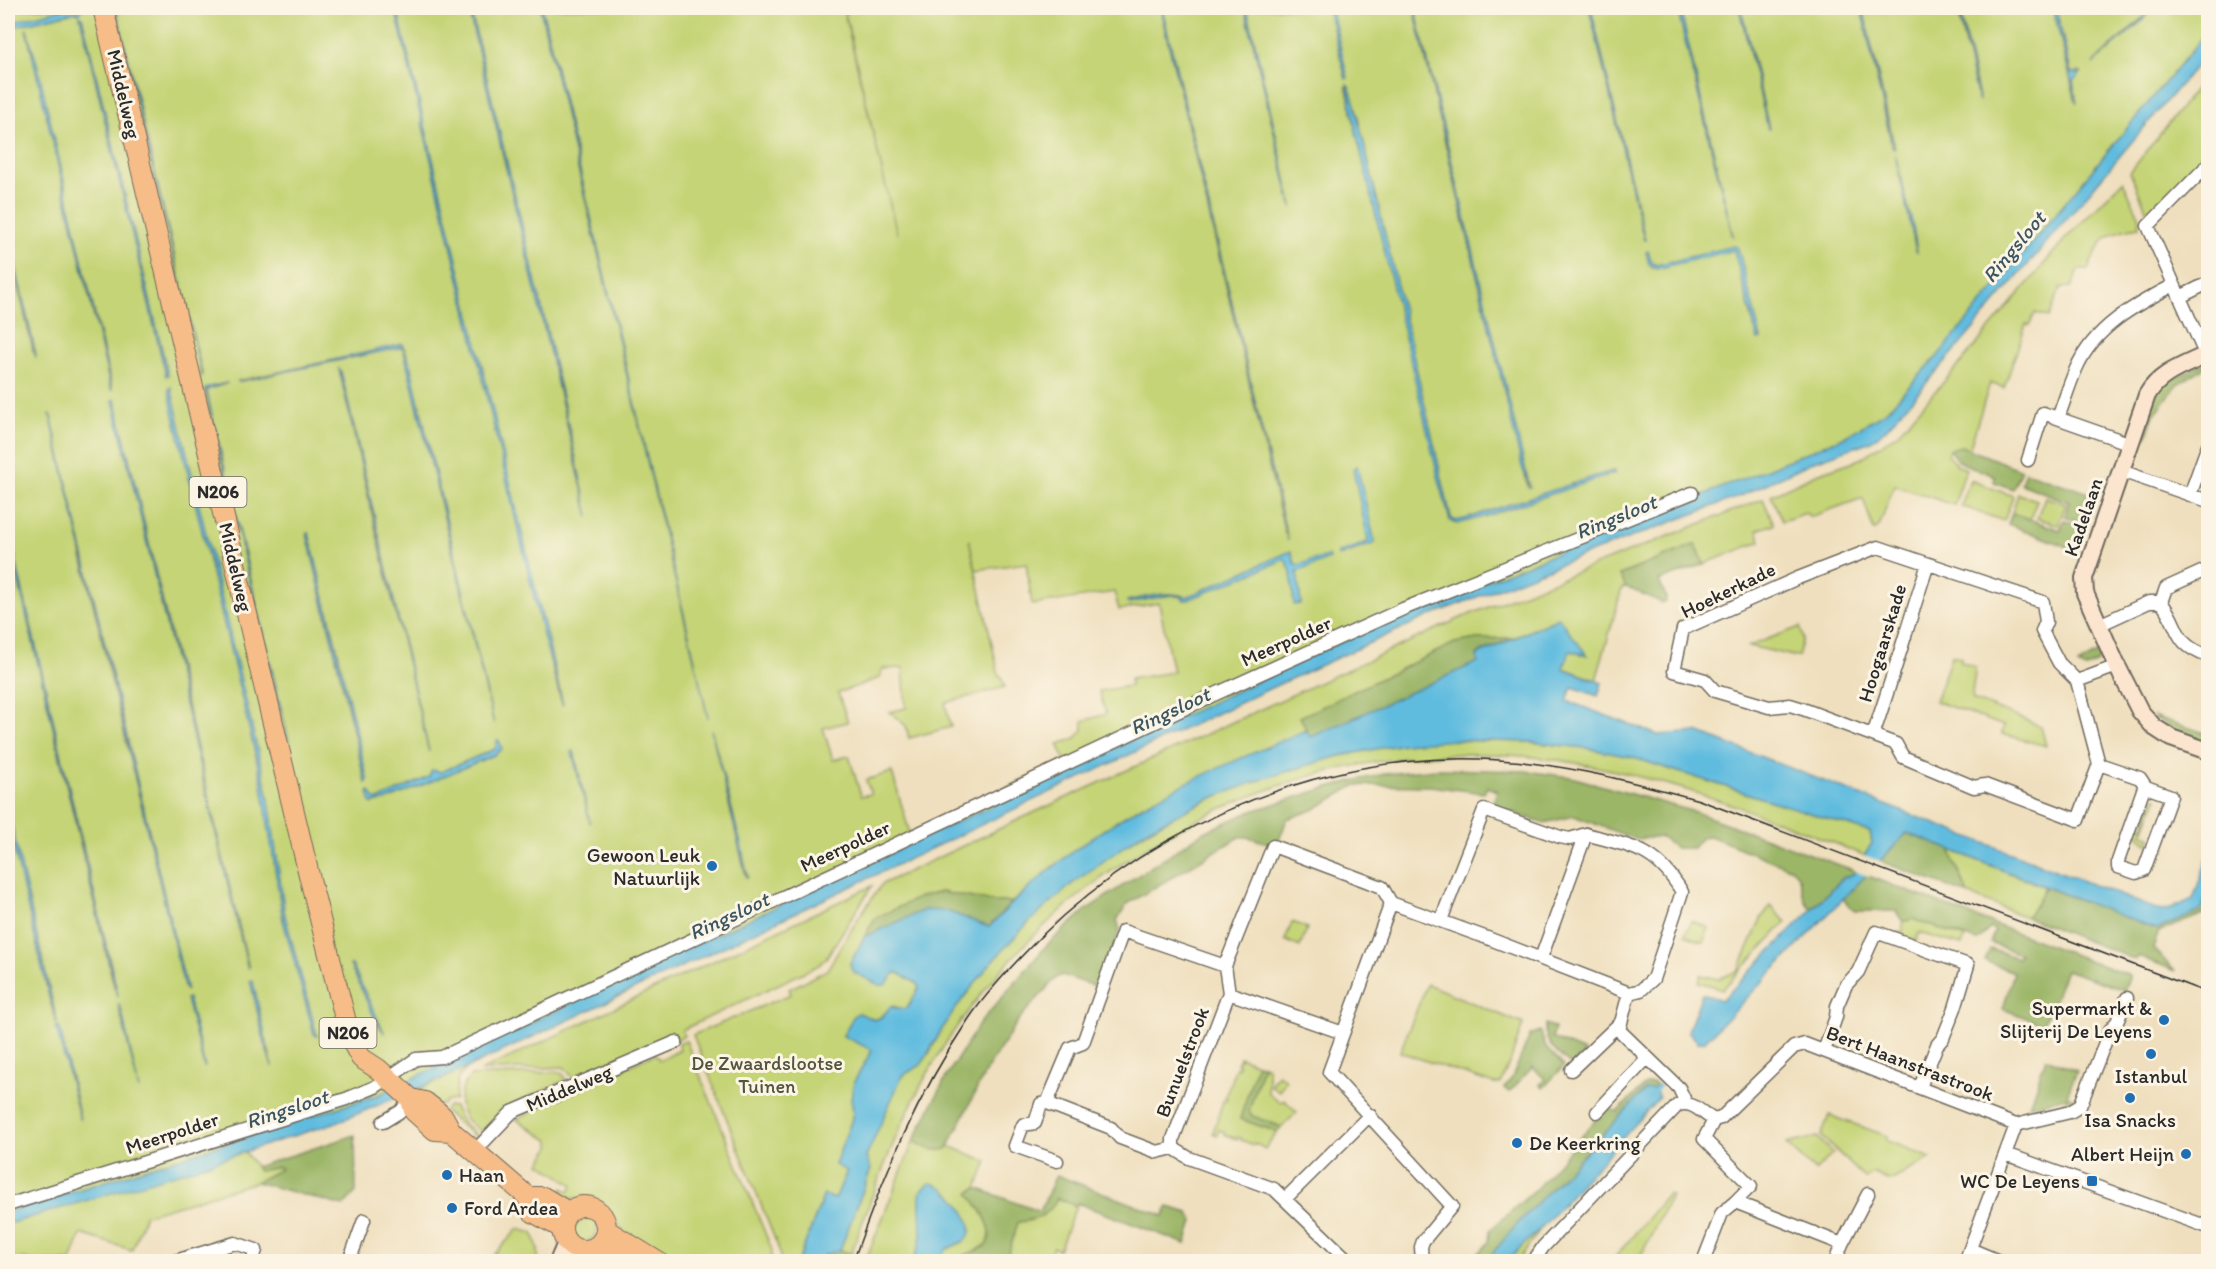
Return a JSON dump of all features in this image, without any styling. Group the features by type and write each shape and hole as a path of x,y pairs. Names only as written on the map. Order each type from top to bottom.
{"main road":[{"name":"Middelweg","path":"103,8 309,875 338,986 356,1013 361,1034 370,1050 397,1086"},
{"path":"397,1086 439,1113 450,1131 528,1197 534,1212 579,1238 634,1262"},
{"path":"579,1238 658,1262"}],"street":[{"path":"2207,355 2148,226 2208,165"},
{"path":"2180,297 2208,283"},
{"path":"2058,418 2077,367 2088,348 2111,322 2143,301 2174,285"},
{"name":"Kadelaan","path":"2207,355 2166,375 2151,387 2084,578 2085,592 2117,666 2140,711 2154,727 2171,738 2208,751"},
{"path":"2028,460 2043,413 2131,444"},
{"path":"2190,495 2208,445"},
{"path":"2121,471 2208,501"},
{"name":"Meerpolder","path":"383,1122 400,1111 397,1086 416,1059 442,1058 1209,697 1403,609 1692,493"},
{"name":"Hoekerkade","path":"2076,681 2059,663 2042,632 2046,622 2043,603 1878,547 1798,578 1683,629 1674,672 1705,680 1715,691 1770,707 1790,705 1873,735 1896,744 1903,758 1974,787 1985,785 2078,820 2099,764"},
{"name":"Hoogaarskade","path":"1873,735 1928,564"},
{"path":"2208,569 2166,588 2161,602 2185,645 2208,656"},
{"path":"2099,625 2149,602 2161,602"},
{"path":"2117,666 2076,681 2099,764 2140,778 2146,787 2171,796 2144,870 2136,873 2118,867 2118,861 2146,787"},
{"path":"1047,1103 1070,1048 1083,1043 1123,931 1224,966 1273,846 1382,887 1391,903 1629,993 1641,990 1653,979 1682,892 1672,876 1654,857 1643,851 1586,834 1570,840 1485,807 1441,920"},
{"path":"1541,958 1586,834"},
{"path":"1391,903 1329,1072 1452,1206 1423,1241 1422,1262"},
{"path":"1824,1051 1836,1017 1837,1006 1846,985 1858,972 1876,932 1968,964 1955,1008 1920,1087"},
{"name":"Bunuelstrook","path":"1224,966 1229,993 1173,1139 1173,1148 1189,1158 1274,1189 1350,1262"},
{"name":"Bunuelstrook","path":"1229,993 1343,1033"},
{"path":"1629,993 1619,1030 1679,1088 1686,1103"},
{"path":"1965,1262 2016,1125 2070,1112 2080,1106 2110,1029 2117,1022 2127,998"},
{"path":"1572,1070 1620,1023"},
{"name":"Middelweg","path":"474,1152 512,1112 676,1042"},
{"name":"Bert Haanstrastrook","path":"1714,1120 1728,1112 1794,1047 1804,1044 2016,1125"},
{"path":"1597,1112 1647,1058"},
{"name":"Meerpolder","path":"8,1205 346,1099 375,1087 397,1086"},
{"path":"1057,1161 1015,1146 1023,1125 1035,1123 1041,1104 1047,1103 1111,1128 1120,1138 1157,1152 1173,1148"},
{"path":"1533,1262 1543,1247 1672,1110 1686,1103 1693,1104 1714,1120 1704,1139 1751,1186 1722,1213 1703,1262"},
{"path":"1285,1199 1370,1115"},
{"path":"2006,1154 2208,1227"},
{"path":"1835,1262 1868,1194"},
{"path":"1734,1202 1842,1244"},
{"path":"349,1262 364,1220"},
{"path":"558,1262 579,1238"},
{"path":"172,1262 235,1243 256,1250 252,1262"},
{"path":"1970,1249 2001,1262"}],"green space":[{"path":"8,8 67,8 8,23"},
{"path":"92,8 116,8 395,8 437,179 397,8 468,8 589,517 470,8 540,8 631,391 542,8 843,8 897,234 844,8 1160,8 1288,540 1162,8 1245,8 1292,206 1247,8 1328,8 1346,79 1331,8 1414,8 1528,488 1415,8 1589,8 1645,240 1591,8 1677,8 1733,236 1680,8 1739,8 1769,129 1741,8 1861,8 1892,146 1895,148 1863,8 1956,8 1978,99 1959,8 2053,8 2076,102 2073,81 2079,72 2071,73 2056,8 2143,8 2146,13 2143,17 2094,62 2143,20 2147,14 2145,8 2208,8 2208,31 1937,357 1885,412 1848,435 1388,620 378,1095 8,1212 8,824 49,997 57,1021 8,810 8,537 112,979 118,995 8,528 8,244 33,351 36,355 8,234 8,28 74,12 80,13 83,9","holes":["116,8 203,376 134,93","80,16 168,375 166,375","27,29 112,387 111,389","1346,86 1349,86 1355,105 1451,518 1455,521 1465,519 1596,476 1613,471 1614,473 1483,517 1453,523 1449,517","444,210 563,704 562,705 543,635","1734,246 1738,248 1761,339 1754,327 1734,250 1652,268 1648,251 1652,263 1657,265","403,345 410,364 494,724 403,347 237,381","339,369 429,752 378,540","228,383 207,390 208,398 289,742 205,390","171,388 268,794 285,916 317,1036 283,920 261,778 172,406 169,389","114,399 116,403 249,968","1357,467 1375,543 1339,556 1338,553 1366,543 1368,540","652,480 695,661 695,662 656,500","307,534 309,534 338,651 365,782","969,540 976,570 1026,563 1032,605 1114,592 1119,610 1159,603 1173,672 1130,679 1130,686 1099,691 1106,714 1083,721 1083,730 1075,739 1058,744 1065,760 910,834 892,772 866,780 871,794 861,796 849,756 833,760 823,728 848,722 838,693 880,678 882,669 903,668 906,708 890,712 906,726 909,738 951,727 945,703 1005,687 999,676","80,549 126,732 186,991 92,600","1291,551 1298,565 1329,558 1297,572 1301,604 1294,604 1291,571 1285,559 1188,600 1171,595 1128,603 1128,601 1165,594 1187,597","712,732 748,877 746,877","496,748 494,755 373,804 370,791 375,800 429,777 434,770 441,772","250,980 273,1066 266,1048","57,1026 60,1029 80,1119"]},
{"path":"2208,73 2208,162 2151,220 2130,172"},
{"path":"2123,181 2140,218 2139,227 2119,231 2106,239 2096,251 2088,270 2078,270 2072,287 2061,287 2049,317 2035,313 2030,325 2026,324 2004,388 1990,383 1969,450 1950,449 1948,455 1957,465 1966,469 1954,505 1894,485 1879,527 1874,531 1863,498 1810,517 1806,513 1782,521 1771,495 1814,475 1860,459 1897,434 1959,365 2065,239"},
{"path":"2203,363 2205,367 2178,384 2154,415 2146,437 2140,435 2160,386"},
{"path":"1961,446 2021,470 2013,489 1994,482 1995,476 1959,462 1950,449"},
{"path":"2025,472 2089,493 2086,501 2093,504 2086,524 2065,516 2069,502 2021,484"},
{"path":"1970,480 2013,496 2004,521 1961,506"},
{"path":"2018,494 2037,500 2030,519 2012,513"},
{"path":"2045,497 2066,504 2058,525 2037,518"},
{"name":"De Zwaardslootse Tuinen","path":"1763,499 1774,524 1757,530 1761,541 1704,564 1696,544 1620,575 1626,587 1622,588 1596,680 1563,668 1570,650 1581,654 1559,618 1513,638 1477,639 1455,643 1301,717 1306,730 1143,805 1071,854 1012,902 994,902 940,892 875,918 850,963 894,974 896,972 913,980 919,988 904,1009 893,1006 880,1018 874,1020 859,1013 843,1035 872,1050 854,1082 851,1099 852,1119 835,1164 847,1171 835,1199 824,1195 798,1261 780,1261 778,1247 693,1035 791,994 789,989 827,970 882,884 1463,617"},
{"path":"2012,513 2060,530 2064,520 2084,527 2076,550 2008,524"},
{"path":"1696,544 1704,564 1659,581 1666,602 1663,603 1626,587 1620,575"},
{"path":"1800,627 1803,638 1798,657 1749,646"},
{"path":"1513,638 1477,654 1479,662 1311,738 1300,717 1455,643 1477,639"},
{"path":"2098,653 2100,657 2098,662 2085,669 2078,665"},
{"path":"1952,655 1961,658 1961,662 1975,667 1973,700 2041,726 2046,746 2002,734 2004,726 1935,701"},
{"path":"2153,716 2208,734 2208,744 2174,731"},
{"path":"1435,740 1529,742 1586,748 1631,757 1870,832 1872,843 1866,856 1759,814 1650,779 1576,763 1489,754 1402,758 1317,775 1235,802 1158,841 1087,889 1022,947 966,1014 929,1070 886,1160 851,1254 840,1250 871,1169 866,1157 900,1080 903,1075 922,1063 968,990 1037,914 1086,873 1137,838 1191,808 1248,784 1307,764 1370,750"},
{"path":"1437,769 1525,771 1571,777 1695,812 1856,871 1843,878 1811,909 1804,898 1798,877 1792,869 1710,836 1702,837 1693,848 1675,848 1662,837 1635,839 1574,816 1544,823 1492,806 1497,791 1487,787 1484,793 1430,786 1356,785 1313,810 1287,819 1278,843 1239,837 1127,904 1117,920 1120,930 1097,987 1062,975 1056,978 1019,1019 986,1071 947,1149 929,1149 914,1140 947,1075 980,1023 1047,945 1086,910 1202,833 1252,811 1332,786 1384,774"},
{"path":"2154,797 2157,798 2142,833 2151,837 2148,845 2134,830 2136,824 2144,827"},
{"path":"1907,833 1951,850 1967,894 1880,861"},
{"path":"1951,850 2045,887 2038,902 2026,917 1967,894"},
{"path":"1866,875 2130,976 2124,990 2066,970 2052,1007 2042,1024 2003,1009 2014,972 1985,961 1990,949 2018,958 2020,954 1990,943 1995,930 1990,928 1977,941 1912,919 1903,922 1896,911 1855,911 1843,899"},
{"path":"872,886 826,958 819,965 682,1030 684,1036 676,1039 674,1034 573,1078 564,1067 481,1071"},
{"path":"2045,887 2158,929 2200,911 2208,892 2208,906 2206,913 2158,932 2153,949 2176,971 2138,956 2136,960 2026,917 2038,902"},
{"path":"941,892 994,902 1012,902 989,927 947,911 924,910 864,937 875,918 920,897"},
{"path":"1771,906 1786,922 1723,989 1699,982 1701,975 1718,979 1738,971 1762,917"},
{"path":"1912,919 1965,938 1962,945 1919,933 1916,942 1895,933 1903,932 1903,922"},
{"path":"1691,921 1709,928 1703,942 1685,935"},
{"path":"1292,922 1307,928 1300,947 1285,940"},
{"path":"1427,984 1523,1024 1500,1084 1494,1084 1400,1052"},
{"path":"1545,1024 1555,1028 1552,1038 1585,1052 1572,1066 1549,1043"},
{"path":"1540,1031 1546,1048 1564,1066 1543,1088 1540,1085 1545,1079 1533,1067 1509,1092 1504,1088 1512,1078 1530,1035"},
{"path":"686,1041 772,1250 771,1261 676,1261 623,1231 607,1208 596,1199 559,1198 563,1188 569,1192 573,1185 540,1163 550,1148 550,1141 516,1119 655,1054 660,1060 680,1050 678,1043"},
{"path":"1240,1057 1257,1064 1240,1119 1277,1132 1265,1149 1219,1130 1217,1135 1213,1133"},
{"path":"2046,1058 2077,1070 2067,1095 2076,1099 2074,1104 2068,1106 2066,1097 2029,1106"},
{"path":"1257,1064 1263,1065 1249,1110 1252,1116 1282,1127 1277,1132 1240,1119"},
{"path":"1263,1065 1268,1067 1268,1093 1281,1102 1284,1100 1297,1112 1282,1127 1252,1116 1249,1110"},
{"path":"467,1068 458,1078 455,1100 439,1105 417,1090"},
{"path":"558,1072 563,1074 566,1080 512,1105 500,1113 482,1132 464,1116 460,1100 464,1084 471,1076"},
{"path":"1278,1074 1286,1080 1279,1091 1270,1085"},
{"path":"1646,1084 1657,1085 1653,1089 1646,1089 1520,1221 1486,1261 1471,1262 1489,1242 1490,1230 1536,1189 1607,1107 1617,1112"},
{"path":"449,1106 454,1107 462,1122 479,1137 478,1139 444,1111"},
{"path":"1829,1115 1887,1136 1886,1140 1931,1158 1894,1179 1887,1180 1873,1173 1865,1178 1821,1136"},
{"path":"355,1135 356,1192 343,1206 256,1182 281,1169 279,1167 259,1171 255,1167"},
{"path":"1817,1137 1833,1153 1815,1171 1786,1144"},
{"path":"914,1140 931,1149 941,1150 949,1146 987,1161 977,1188 969,1193 987,1221 990,1237 987,1244 980,1249 955,1261 937,1261 945,1250 963,1242 967,1217 950,1193 920,1197 919,1247 911,1261 865,1262"},
{"path":"245,1152 259,1171 279,1167 281,1169 256,1182 145,1215 132,1250 81,1234 71,1261 35,1261 22,1258 20,1261 8,1262 8,1224"},
{"path":"1056,1175 1164,1216 1168,1207 1189,1213 1193,1221 1186,1244 1077,1203 1076,1206 1057,1198 1042,1216 1018,1222 1006,1261 955,1261 980,1249 990,1237 987,1221 969,1193 977,1188 1040,1212"},
{"path":"1668,1194 1671,1196 1638,1261 1612,1261"},
{"path":"1057,1198 1076,1206 1059,1250 1053,1247 1047,1261 1006,1261 1018,1222 1041,1216"},
{"path":"583,1214 593,1218 597,1228 593,1238 583,1242 573,1238 569,1228 573,1218"},
{"path":"1541,1228 1518,1261 1507,1261"},
{"path":"518,1229 533,1233 538,1248 538,1261 488,1261"},
{"path":"840,1250 851,1254 848,1261 822,1262 824,1255"}],"water":[{"path":"67,8 92,8 83,9 80,13 74,12 8,28 8,23"},
{"path":"114,8 117,12 202,377"},
{"path":"395,8 397,8 563,705 543,635"},
{"path":"468,8 470,8 540,300 589,517"},
{"path":"540,8 542,8 708,718"},
{"path":"1160,8 1162,8 1288,541"},
{"path":"1245,8 1247,8 1292,206 1291,205"},
{"path":"1328,8 1331,8 1348,78 1346,79"},
{"path":"1415,8 1530,488 1522,467"},
{"path":"1589,8 1591,8 1645,240 1644,240"},
{"path":"1677,8 1680,8 1733,237"},
{"path":"1739,8 1741,8 1769,129 1768,129"},
{"path":"1861,8 1863,8 1894,150 1892,146"},
{"path":"1957,8 1959,8 1979,100 1978,99"},
{"path":"2053,8 2056,8 2071,73 2081,73 2073,81 2077,103"},
{"path":"2143,8 2147,14 2143,20 2093,64 2143,18 2146,13"},
{"path":"80,16 82,16 168,375 166,376"},
{"path":"26,29 37,63 112,390 111,389"},
{"path":"2208,31 2208,52 1953,353 1886,429 1871,441 1812,462 1743,495 1429,616 1273,687 467,1068 340,1121 185,1171 8,1224 8,1212 378,1095 1388,620 1848,435 1885,412 1937,357"},
{"path":"1347,84 1355,105 1451,518 1455,521 1465,519 1596,476 1614,471 1615,473 1483,517 1457,524 1450,521 1356,132"},
{"path":"1895,154 1913,226 1917,252 1916,251"},
{"path":"8,234 36,355 36,358 8,244"},
{"path":"1734,246 1738,248 1761,339 1758,340 1734,250 1656,269 1649,264 1646,252 1648,251 1652,263 1657,265"},
{"path":"403,344 410,364 494,724 403,347 237,382"},
{"path":"339,369 341,371 429,752"},
{"path":"227,383 207,390 208,398 289,742 205,390 208,387"},
{"path":"171,387 268,794 285,916 317,1036 314,1034 283,920 261,778 172,406 169,389"},
{"path":"115,399 248,969 116,414 113,400"},
{"path":"51,416 187,991 184,987"},
{"path":"1357,466 1375,543 1338,556 1338,553 1366,543 1368,540 1353,469"},
{"path":"8,528 118,995 117,996 8,537"},
{"path":"307,533 309,533 313,549 368,781 366,783"},
{"path":"1291,551 1298,565 1328,556 1329,559 1297,572 1301,604 1294,605 1291,571 1285,559 1188,600 1171,595 1128,603 1127,601 1165,594 1187,597"},
{"path":"1559,618 1587,655 1570,651 1563,668 1602,683 1598,696 1572,687 1567,701 1658,735 1697,732 2161,911 2193,899 2208,857 2208,892 2201,911 2158,929 2152,928 1907,833 1704,1042 1698,1042 1688,1031 1702,994 1722,1000 1843,878 1853,874 1872,843 1870,832 1631,757 1586,748 1529,742 1455,740 1403,744 1339,756 1266,778 1204,801 1145,831 1072,884 1027,924 991,963 962,1000 921,1065 902,1076 866,1157 871,1169 840,1250 824,1255 822,1261 798,1262 824,1195 835,1199 847,1171 835,1165 852,1119 851,1099 854,1082 872,1050 843,1036 854,1015 859,1013 875,1020 882,1017 890,1007 904,1009 908,1007 919,988 917,983 896,972 885,985 879,985 853,972 850,964 864,937 924,910 947,911 989,927 1024,892 1062,860 1123,817 1163,794 1306,730 1311,737 1478,662 1477,655"},
{"path":"711,729 742,848 747,878"},
{"path":"497,740 502,749 494,755 385,801 371,803 369,791 378,800 429,777 432,770 441,772 491,751 496,748"},
{"path":"574,751 590,823 572,752"},
{"path":"8,810 57,1023 8,824"},
{"path":"350,965 352,965 385,1034 375,1019"},
{"path":"250,980 253,981 272,1067 266,1048"},
{"path":"188,998 205,1067 186,999"},
{"path":"118,1003 121,1008 139,1090"},
{"path":"56,1027 60,1029 80,1120"},
{"path":"1646,1089 1653,1089 1659,1098 1541,1228 1507,1261 1486,1261 1520,1221"},
{"path":"930,1183 944,1189 958,1203 969,1221 969,1235 965,1240 946,1250 937,1261 911,1261 921,1237 921,1191"}],"pier":[{"path":"1863,855 1883,862 1869,877 1853,870"}],"waterway":[{"path":"1655,1091 1659,1086"}],"tram line":[{"path":"853,1262 876,1199 917,1107 973,1012 1017,961 1063,916 1114,876 1168,840 1226,811 1287,787 1350,771 1414,761 1479,759 1535,763 1645,785 1699,800 2208,993"}],"place":[{"name":"Gewoon Leuk Natuurlijk","path":"712,866"},
{"name":"Supermarkt & Slijterij De Leyens","path":"2164,1020"},
{"name":"Istanbul","path":"2151,1054"},
{"name":"Isa Snacks","path":"2130,1098"},
{"name":"De Keerkring","path":"1517,1143"},
{"name":"Albert Heijn","path":"2186,1154"},
{"name":"Haan","path":"447,1175"},
{"name":"WC De Leyens","path":"2092,1181"},
{"name":"Ford Ardea","path":"452,1208"}],"water label":[{"name":"Ringsloot","path":"2014,247"},
{"name":"Ringsloot","path":"1616,517"},
{"name":"Ringsloot","path":"1170,711"},
{"name":"Ringsloot","path":"729,916"},
{"name":"Ringsloot","path":"287,1109"}]}
